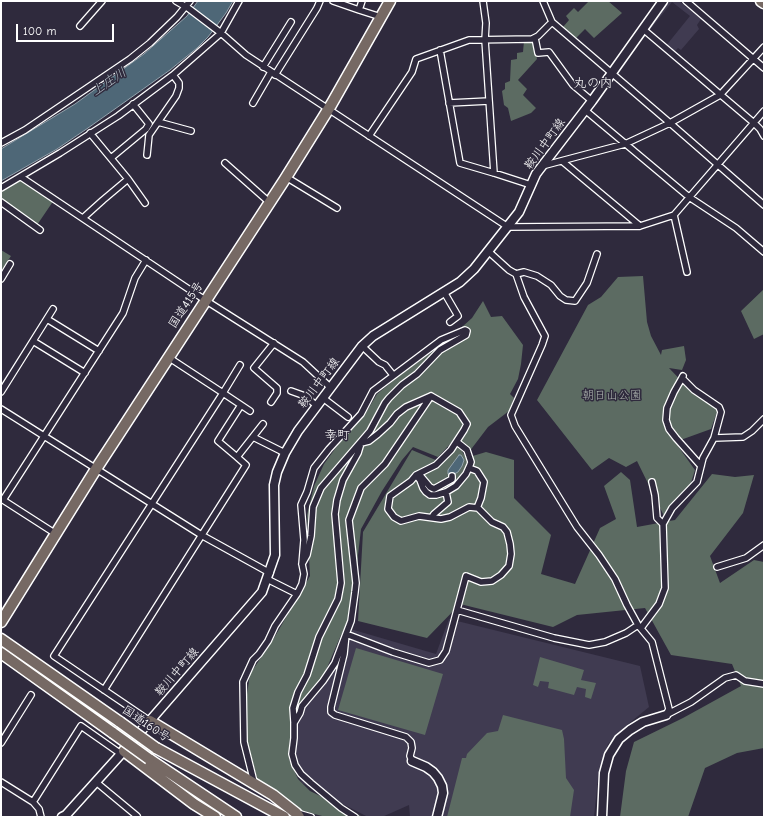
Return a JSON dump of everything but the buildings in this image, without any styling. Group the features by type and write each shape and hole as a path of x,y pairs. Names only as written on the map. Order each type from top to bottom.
{"highway":[{"name":"国道415号","path":"1,622 96,469 328,109 390,1"},
{"name":"国道160号","path":"1,639 156,748 284,817"},
{"path":"1,653 149,759 236,817"},
{"path":"150,720 273,795 298,815"},
{"path":"122,753 215,817"}],"main road":[{"name":"鞍川中町線","path":"62,817 122,753 262,592 274,555 274,485 277,472 285,453 298,431 362,346 373,336 460,282 474,269 519,212 536,174 612,74 663,1"},
{"path":"602,817 604,773 609,755 619,739 643,722 666,715"},
{"path":"412,761 433,772 442,786 443,793 437,817"}],"street":[{"path":"80,26 102,1"},
{"path":"176,1 187,7 220,32 246,55 273,74 508,227 640,226 674,215 764,112"},
{"path":"1,143 25,130 130,59 150,43 187,7 190,1"},
{"path":"1,188 90,133 173,75 220,32 239,1"},
{"path":"253,103 317,8 320,1"},
{"path":"333,1 381,17"},
{"path":"359,10 362,1"},
{"path":"483,1 486,23 485,40 494,173"},
{"path":"543,1 552,22 764,205"},
{"path":"686,1 764,68"},
{"path":"263,67 291,22"},
{"path":"369,136 412,72 416,59 469,40 532,39 552,22"},
{"path":"643,29 754,123 764,136"},
{"path":"535,38 538,52 549,52 573,85 592,101"},
{"path":"542,166 625,144 670,123 720,94 764,47"},
{"path":"440,50 460,163 531,185"},
{"path":"147,155 149,135 176,96 179,88 179,83 173,75"},
{"path":"449,103 489,101"},
{"path":"110,158 146,130 149,124 133,104"},
{"path":"585,110 689,197 736,228 764,252"},
{"path":"158,122 191,131"},
{"path":"90,133 128,179 145,203"},
{"path":"562,161 640,226"},
{"path":"225,163 269,202"},
{"path":"286,176 337,208"},
{"path":"20,177 205,300 303,362 331,388"},
{"path":"83,218 128,179"},
{"path":"1,202 40,230"},
{"path":"674,215 687,272"},
{"path":"488,251 509,270 516,274 524,297 545,336 510,414 515,426 565,508 615,579 639,626 652,642 669,709 666,715"},
{"path":"516,274 524,272 537,276 551,285 560,296 566,300 575,301 587,283 597,254"},
{"path":"56,534 3,500 123,314 135,278 146,260"},
{"path":"1,279 10,264"},
{"path":"444,292 458,316 450,322"},
{"path":"1,392 53,309"},
{"path":"47,319 99,352"},
{"path":"254,784 244,742 243,682 253,660 268,641 274,626 297,594 302,584 304,574 302,564 304,540 301,505 307,492 314,468 328,449 361,414 372,391 441,340 465,330 467,332 466,335 440,350 385,403 370,431 361,443 344,460 322,488 313,507 310,542 307,556 302,564"},
{"path":"33,341 85,373"},
{"path":"271,402 277,393 277,388 254,368 274,343"},
{"path":"362,346 378,362 385,365 394,375"},
{"path":"168,357 250,411"},
{"path":"150,720 54,656 240,365"},
{"path":"457,610 554,638 589,645 605,642 639,626 659,604 665,588 663,524 672,508 697,482 701,466 703,458 714,438 721,412 720,407 694,390 683,376 667,408 666,420 669,429 701,466"},
{"path":"291,391 305,396 317,406"},
{"path":"361,443 369,441 378,434 397,414 406,407 431,396"},
{"path":"346,634 418,660 429,663 436,662 440,660 446,651 466,576 481,582 492,581 501,575 509,566 511,549 507,532 503,527 492,522 478,508 469,507 450,518 441,519 419,516 401,522 394,517 388,509 390,496 411,482 417,474 436,465 451,450 467,424 459,412 431,396"},
{"path":"294,723 302,706 323,681 335,663 350,621 356,583 349,520 361,488 385,464 431,396"},
{"path":"323,398 348,417"},
{"path":"104,690 203,536 246,465 218,441 241,405"},
{"path":"1,409 297,594"},
{"path":"714,438 743,437 752,431 764,419"},
{"path":"237,457 263,424"},
{"path":"253,437 285,453"},
{"path":"417,474 426,492 436,495 451,490 459,484 471,462 467,450 457,442"},
{"path":"355,817 341,808 301,774 295,765 292,754 294,738 293,708 320,637 338,599 341,583 335,514 337,500 343,480 358,453 361,443"},
{"path":"469,468 477,471 484,482 481,498 477,508"},
{"path":"417,474 434,489 452,479 452,476"},
{"path":"652,482 657,518 663,524"},
{"path":"432,517 448,502 446,492"},
{"path":"717,567 746,558 764,545"},
{"path":"346,634 344,654 330,708 331,712 335,715 406,737 411,742 412,748 410,756 412,761"},
{"path":"666,715 691,702 725,678 736,676 745,681 764,684"},
{"path":"1,743 31,695"},
{"path":"33,802 81,726 122,753"},
{"path":"1,782 33,802 39,808 41,817"},
{"path":"96,782 137,817"},
{"path":"298,815 311,817"}],"shaded area":[{"path":"669,1 679,1 701,19 697,25 699,29 681,50 678,48 673,53 665,47 690,16 672,2 649,31 646,29"},
{"path":"449,619 640,666 649,707 627,725 608,744 599,769 594,817 410,817 409,805 382,817 368,817 302,783 289,755 293,717 325,682 347,628 436,654"}],"green space":[{"path":"589,1 608,1 622,13 594,38 585,29 576,38 563,27 569,20 566,16 574,8 578,12"},
{"path":"524,41 533,41 537,59 518,80 527,89 523,95 536,108 531,113 511,121 508,108 504,105 502,91 505,89 505,83 510,81 511,60 517,59 517,53 523,52"},
{"path":"20,178 54,200 37,225 1,201 1,189"},
{"path":"1,250 11,256 1,271"},
{"name":"朝日山公園","path":"643,276 647,322 651,336 661,355 662,350 684,346 686,360 682,370 669,368 692,392 716,408 717,412 711,429 675,442 695,470 690,486 664,516 637,461 626,467 609,458 592,470 537,400 588,305 601,297 618,277"},
{"path":"764,289 764,334 754,339 741,311"},
{"path":"483,301 491,317 502,316 523,345 521,364 518,379 510,394 514,398 509,411 488,427 469,452 460,448 466,458 486,452 514,460 514,498 551,535 541,574 575,584 600,528 616,519 604,486 621,472 630,480 637,527 675,520 712,474 735,477 754,475 743,513 710,556 720,583 754,560 764,562 764,748 737,753 705,768 688,817 620,817 626,771 634,742 683,718 741,686 732,664 671,655 645,608 577,615 553,627 460,604 427,638 358,621 363,532 412,450 438,461 457,447 451,443 438,457 413,447 402,460 382,491 361,529 358,555 356,611 341,635 324,675 291,718 289,759 298,779 310,791 363,817 326,817 299,810 258,782 247,741 246,701 250,674 274,638 310,576 307,515 314,486 324,464 340,442 367,411 377,394 443,344 472,318"},
{"path":"356,648 443,674 425,735 338,710"},
{"path":"540,657 584,670 581,680 596,683 591,699 585,697 586,689 577,687 574,695 548,688 549,682 540,681 538,687 533,685"},
{"path":"503,715 562,730 564,739 566,778 574,790 570,817 447,817 462,758 466,758 467,754 487,733 498,731"}],"water":[{"name":"上庄川","path":"198,1 233,1 208,37 170,70 57,149 1,181 1,149 75,104 144,54 187,16"},
{"path":"459,455 461,455 464,460 462,466 458,472 450,476 448,474 448,470"}],"district":[{"name":"丸の内","path":"593,83"},
{"name":"幸町","path":"337,435"}]}
